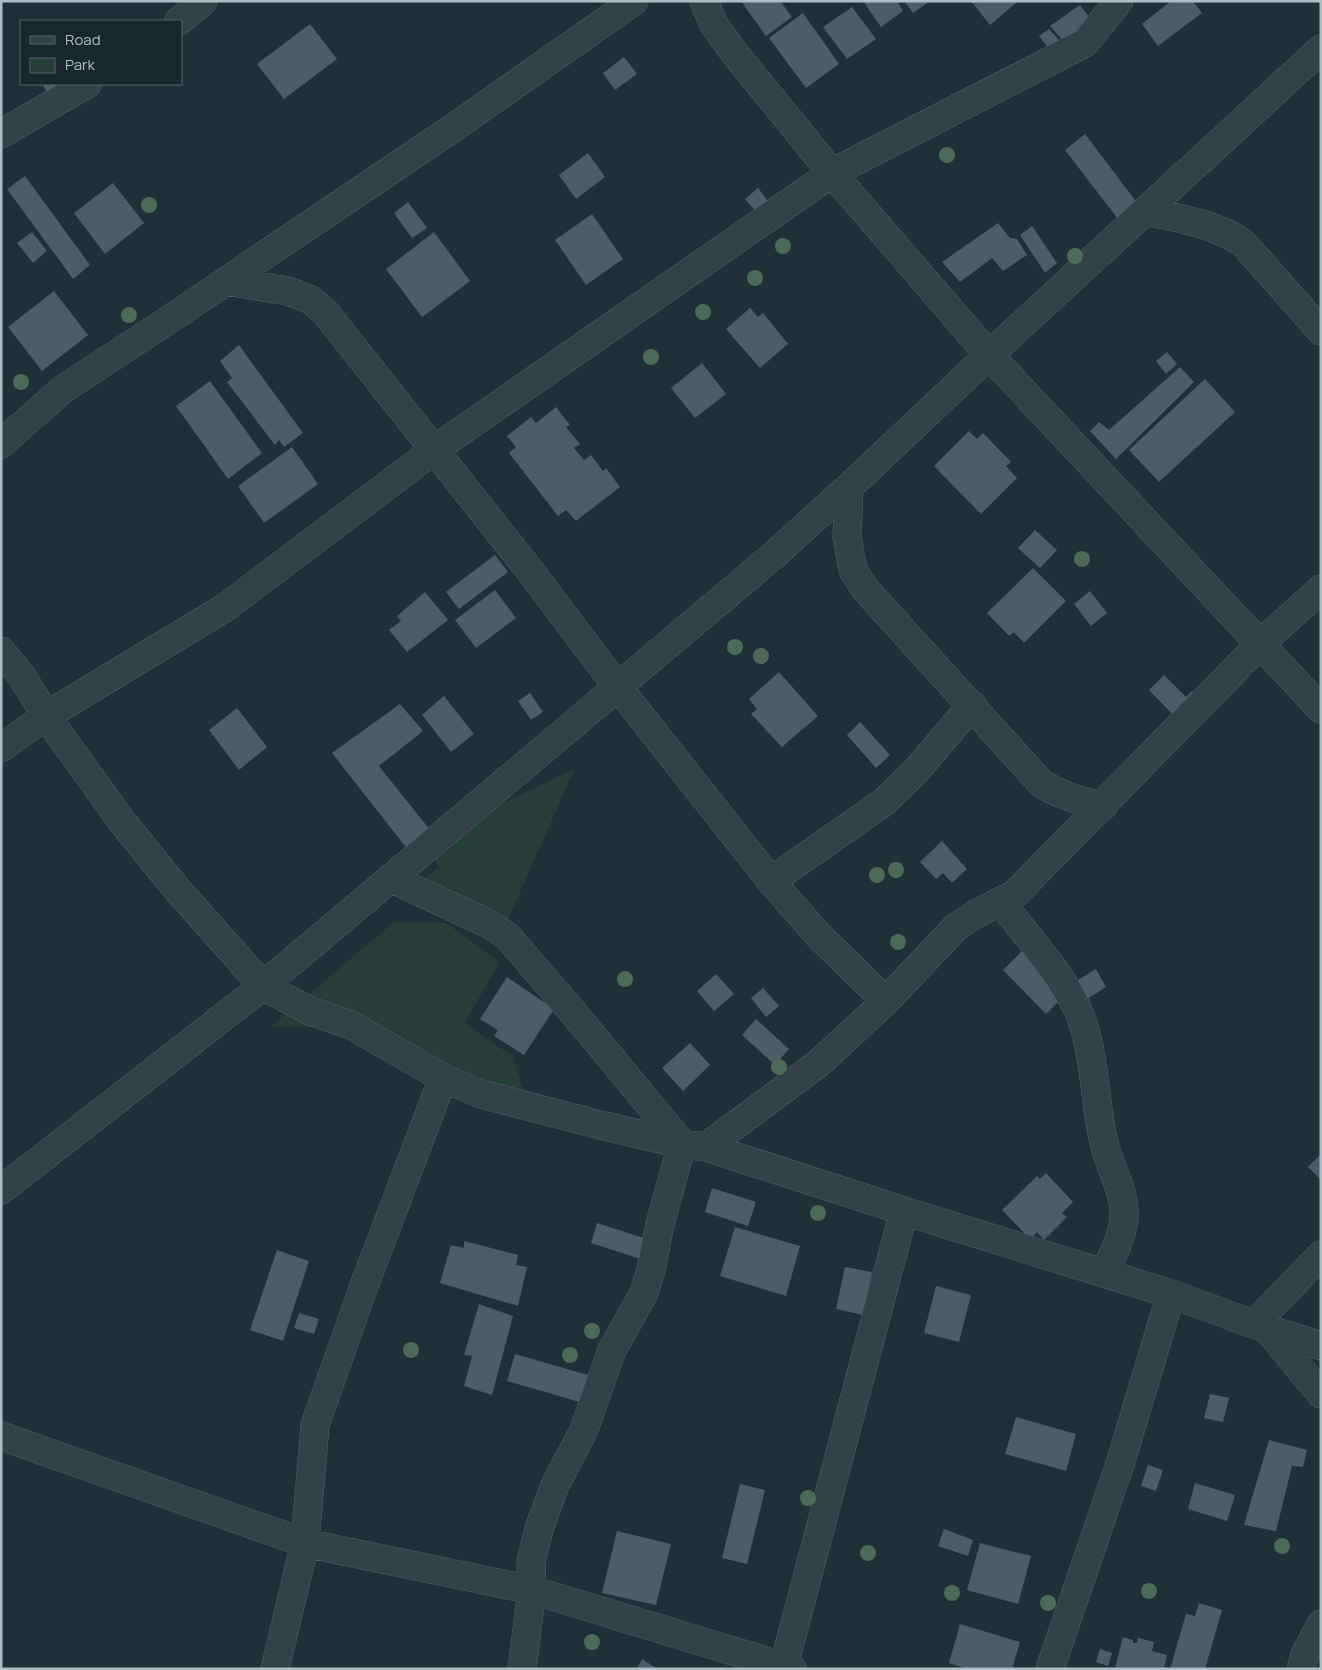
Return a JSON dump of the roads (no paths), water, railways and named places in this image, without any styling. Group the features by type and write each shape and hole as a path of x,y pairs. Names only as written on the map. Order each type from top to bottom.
{"street":[{"path":"180,20 203,1"},
{"path":"1,444 62,390 456,126 634,1"},
{"path":"704,1 714,25 832,173 989,355 1321,709"},
{"path":"1,748 46,716 226,608 434,450 832,173 1085,43 1119,1"},
{"path":"1,1190 263,986 774,554 849,487 989,355 1321,49"},
{"path":"1,134 85,85"},
{"path":"1146,211 1210,226 1244,243 1321,331"},
{"path":"226,281 288,291 311,300 325,312 527,567 617,686 771,881 819,936 886,1001"},
{"path":"849,487 847,537 853,570 866,589 1042,784 1070,798 1103,806"},
{"path":"522,1669 532,1590 530,1561 538,1529 555,1485 583,1432 612,1350 644,1293 651,1270 660,1224 694,1146 819,1064 886,1001 956,927 1015,894 1260,644 1321,589"},
{"path":"1,652 21,675 46,716 124,824 176,888 263,986 310,1011 351,1025 443,1078 481,1094 600,1125 694,1146 1170,1294 1261,1327 1321,1346"},
{"path":"771,881 884,802 916,771 972,705"},
{"path":"390,878 487,923 508,937 582,1024 694,1146"},
{"path":"1000,901 1065,986 1077,1008 1085,1031 1104,1144 1123,1199 1124,1224 1105,1274"},
{"path":"275,1669 305,1543 315,1424 364,1286 443,1078"},
{"path":"1,1436 305,1543 532,1590 786,1668 904,1212"},
{"path":"1261,1327 1321,1255"},
{"path":"1050,1669 1120,1464 1170,1294"},
{"path":"1261,1327 1321,1394"},
{"path":"1301,1669 1305,1655 1321,1624"}]}
